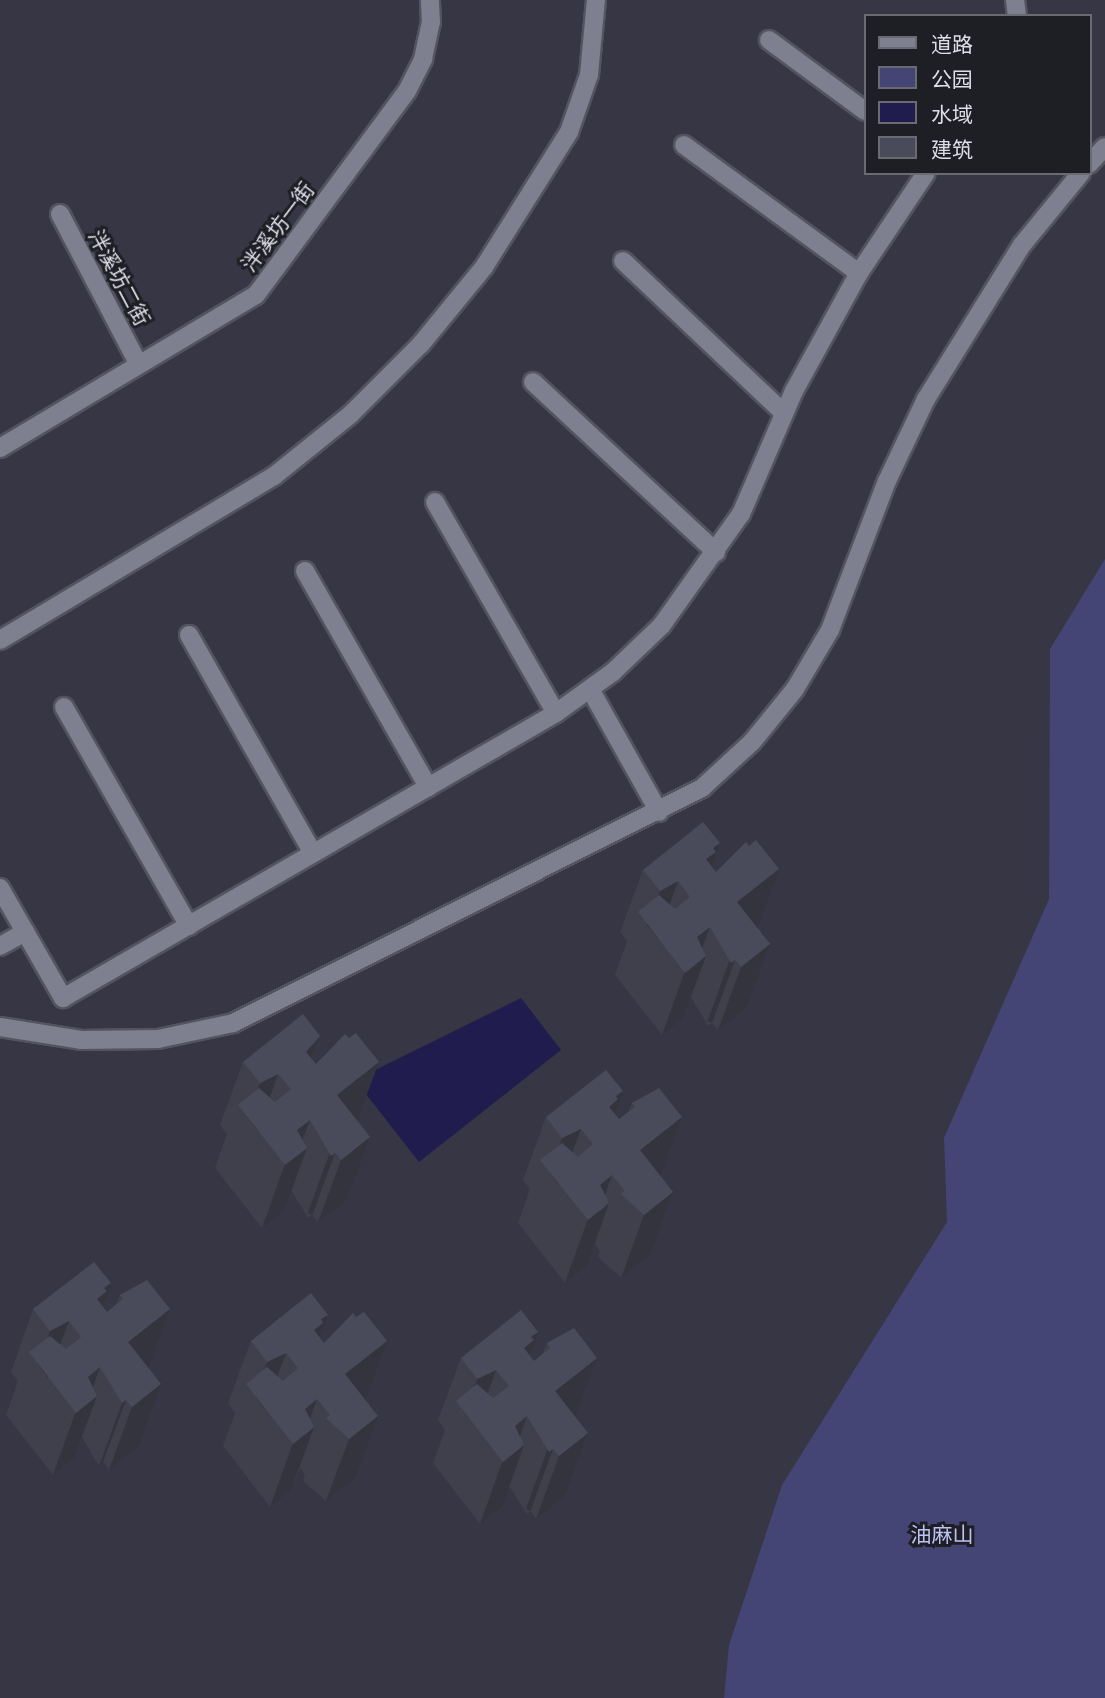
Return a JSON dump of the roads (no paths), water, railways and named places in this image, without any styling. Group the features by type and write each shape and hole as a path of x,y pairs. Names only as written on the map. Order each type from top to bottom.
{"street":[{"name":"泮溪坊一街","path":"0,448 138,363 256,295 407,91 423,59 431,22 430,0"},
{"path":"0,640 274,476 351,414 421,344 484,267 569,132 589,75 596,0"},
{"path":"769,40 864,110"},
{"path":"684,145 859,273"},
{"path":"1091,162 1105,147"},
{"path":"0,888 63,998 556,713 590,689 662,625 741,514 784,413 859,273 925,175"},
{"path":"0,1027 94,1040 158,1039 233,1023 659,812 702,788 752,742 795,689 830,629 887,481 926,399 1015,256 1079,175"},
{"name":"泮溪坊二街","path":"60,214 138,363"},
{"path":"623,261 784,413"},
{"path":"533,382 716,552"},
{"path":"435,502 556,713"},
{"path":"305,572 428,787"},
{"path":"189,635 313,853"},
{"path":"590,689 659,812"},
{"path":"64,707 189,926"},
{"path":"0,946 25,932"}],"water":[{"path":"521,998 561,1050 419,1162 355,1080"}],"park label":[{"name":"油麻山","path":"942,1535"}]}
